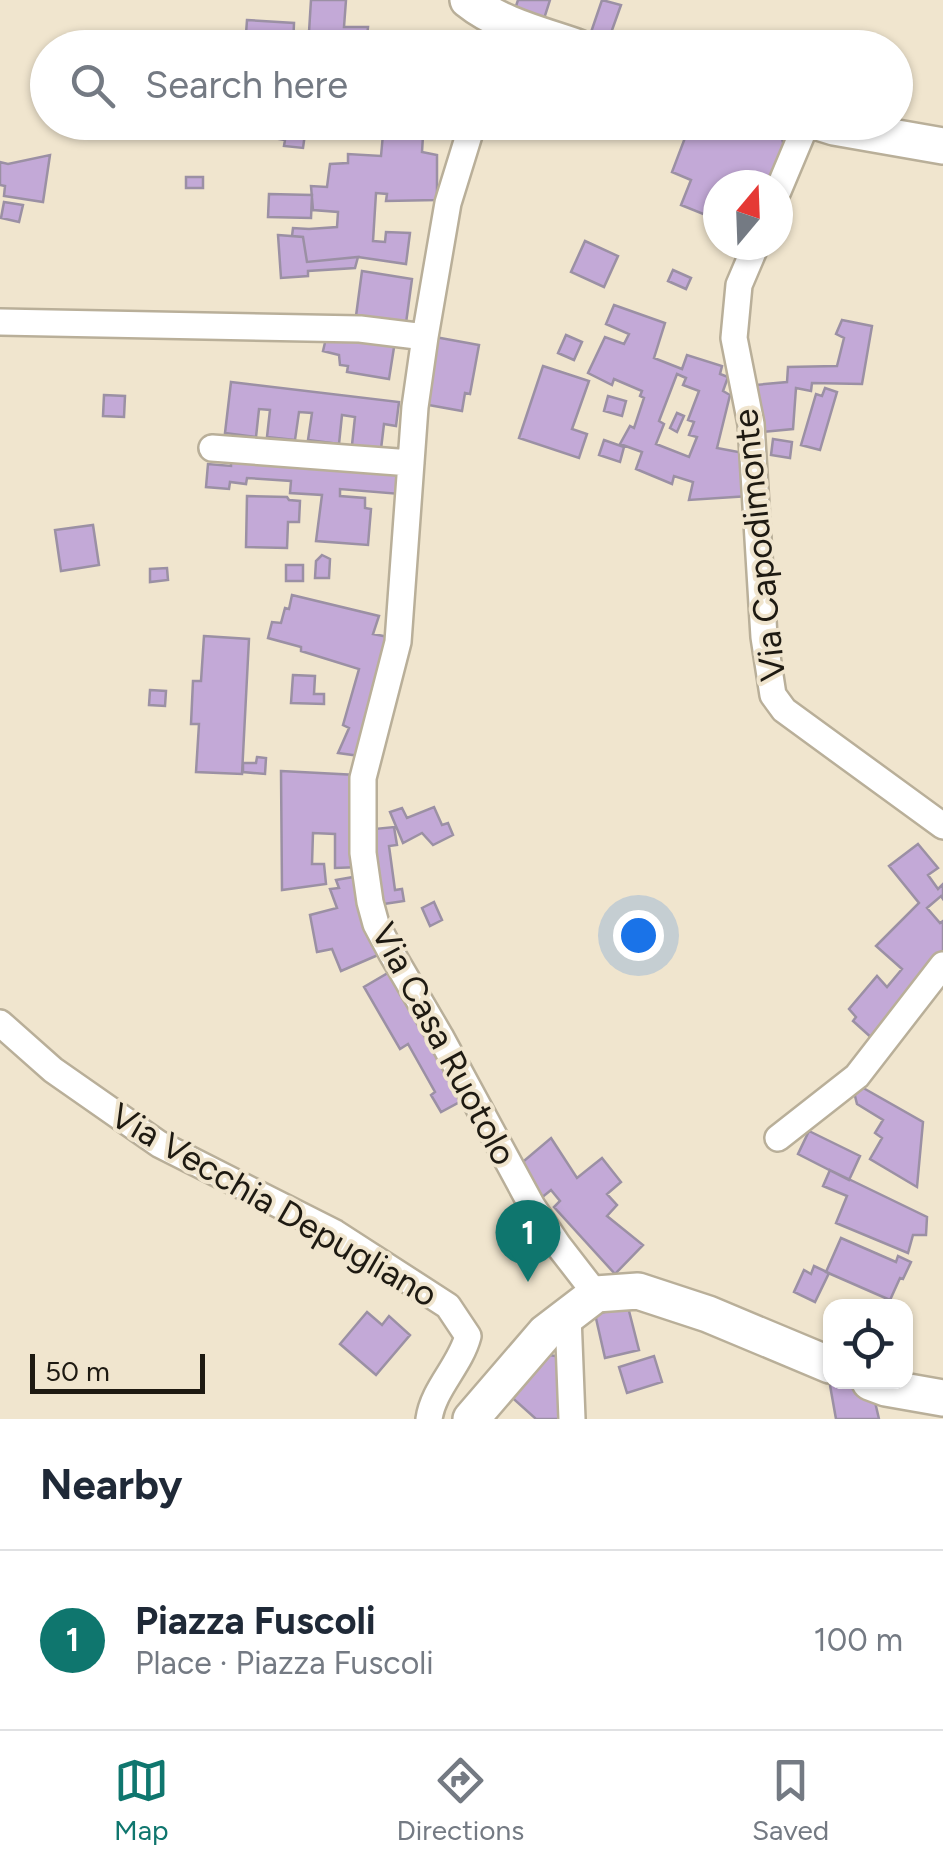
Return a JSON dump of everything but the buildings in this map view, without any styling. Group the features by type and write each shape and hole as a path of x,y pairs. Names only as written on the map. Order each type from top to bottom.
{"street":[{"path":"468,0 498,30"},
{"name":"Via Casa Ruotolo","path":"467,140 448,203 415,407 398,642 363,778 363,854 376,924 532,1206 596,1294"},
{"path":"787,170 799,140"},
{"path":"907,140 943,146"},
{"name":"Via Capodimonte","path":"750,260 740,285 734,338 751,424 764,637 773,694 784,710 943,826"},
{"path":"0,322 360,329 426,337"},
{"path":"212,448 411,462"},
{"path":"778,1138 857,1076 943,965"},
{"name":"Via Vecchia Depugliano","path":"0,1023 53,1070 159,1144 335,1233 448,1306 468,1336 429,1419"},
{"path":"471,1419 545,1333 596,1294 638,1291 708,1314 823,1362"},
{"path":"568,1316 572,1419"},
{"path":"892,1389 943,1398"}],"place":[{"name":"Piazza Fuscoli","path":"528,1282"}]}
